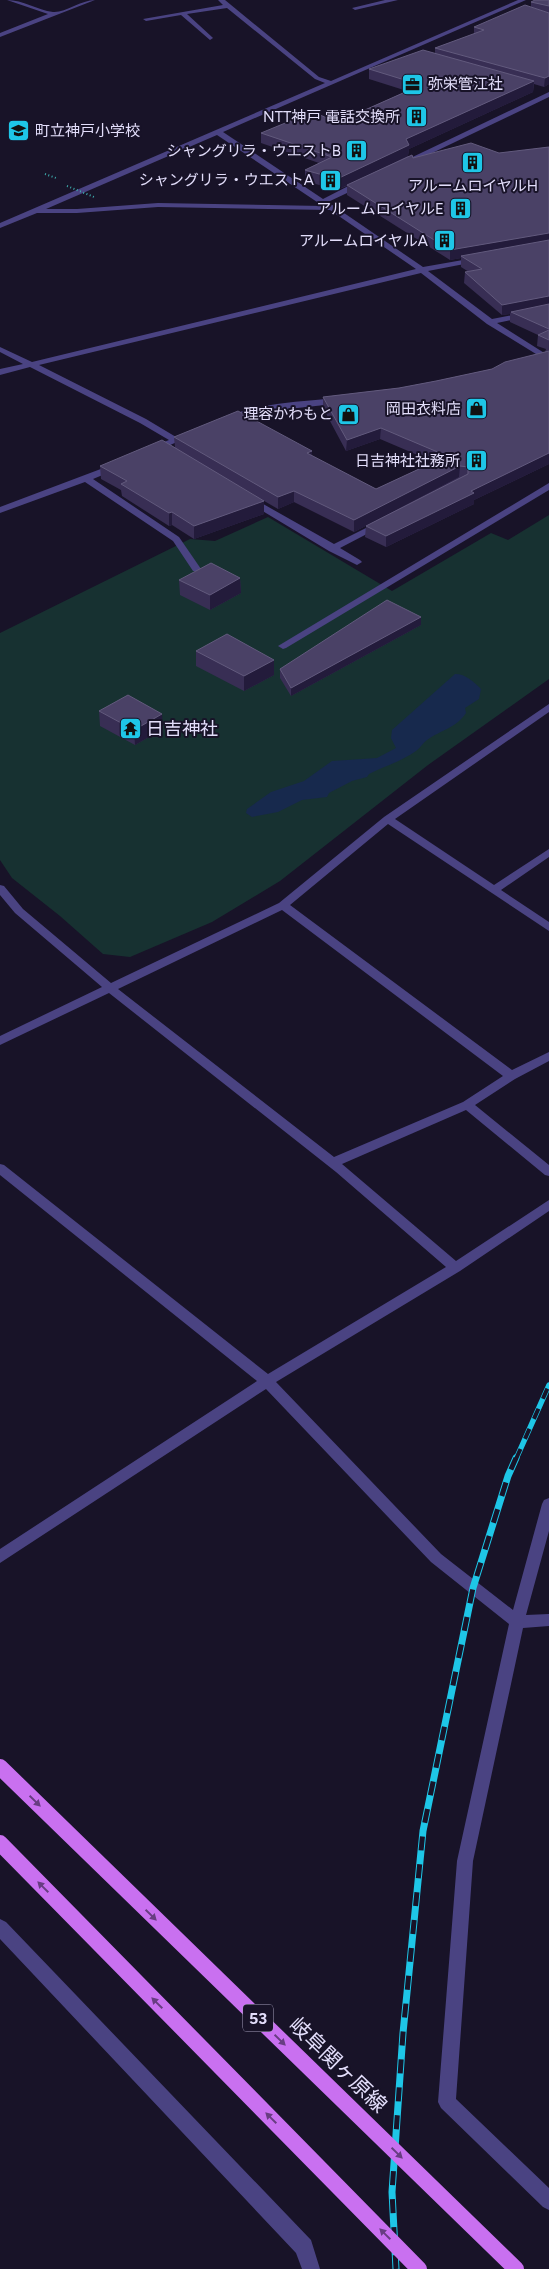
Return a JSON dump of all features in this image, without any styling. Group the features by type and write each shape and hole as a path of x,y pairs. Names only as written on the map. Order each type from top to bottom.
{"main road":[{"name":"岐阜関ヶ原線","path":"0,1767 516,2269"},
{"path":"0,1843 419,2269"}],"street":[{"path":"10,0 54,14"},
{"path":"0,35 92,0"},
{"path":"222,0 317,78 330,83"},
{"path":"355,8 396,0"},
{"path":"0,226 523,0"},
{"path":"146,19 228,6"},
{"path":"182,13 210,38"},
{"path":"405,50 415,53"},
{"path":"539,89 549,93"},
{"path":"392,168 549,93"},
{"path":"216,132 229,138 422,270 541,359"},
{"path":"323,202 366,181"},
{"path":"36,211 77,211 158,205 332,208"},
{"path":"0,372 422,270 486,257"},
{"path":"490,322 549,310"},
{"path":"0,349 143,421 175,440"},
{"path":"218,424 251,411 289,405 348,400"},
{"path":"146,452 165,449 175,440 201,430"},
{"path":"2,507 86,479 120,464"},
{"path":"86,479 176,539 196,569"},
{"path":"283,646 549,486"},
{"path":"243,496 357,562"},
{"path":"332,549 393,517"},
{"path":"0,1040 283,905 388,819 549,707"},
{"path":"388,819 549,928"},
{"path":"494,890 549,852"},
{"path":"0,888 19,911 110,988 332,1163 454,1268"},
{"path":"283,905 511,1076"},
{"path":"332,1163 467,1105 511,1076 549,1056"},
{"path":"467,1105 549,1172"},
{"path":"0,1168 267,1381 436,1558 516,1622 549,1620"},
{"path":"0,1558 267,1381 454,1268 549,1205"},
{"path":"549,1504 516,1622 465,1860 447,2102 549,2200"},
{"path":"0,1927 304,2247 311,2269"}],"path":[{"path":"67,186 94,197"}],"green space":[{"path":"549,515 549,679 428,765 280,881 212,922 130,957 103,954 60,916 12,878 0,860 0,633 190,539 215,541 268,517 392,591 491,533 508,540"}],"water":[{"path":"455,674 473,681 481,689 479,699 465,708 466,713 458,722 427,740 411,755 369,774 367,777 352,781 329,793 327,797 302,800 278,812 252,817 246,813 247,809 271,792 304,781 332,761 377,758 396,748 391,738 392,730"}],"building":[{"path":"535,0 549,0 549,6 531,2"},
{"path":"525,5 549,13 549,76 545,78 435,48 484,30 474,27"},
{"path":"423,50 534,81 406,139 409,145 337,179 305,170 332,157 261,133 312,112 338,122 421,85 369,69"},
{"path":"471,143 499,153 549,147 549,233 450,250 347,185 412,155 413,158"},
{"path":"549,240 549,296 502,305 465,272 482,269 461,256"},
{"path":"549,304 549,329 511,312"},
{"path":"549,330 549,340 538,335"},
{"path":"549,351 549,453 471,491 474,493 386,536 366,526 468,474 468,467 460,466 354,520 294,491 278,497 174,437 238,411 312,451 307,453 376,489 447,456 381,428 347,440 323,397 399,388 436,381 492,369 505,362"},
{"path":"162,440 264,501 194,526 121,484 127,481 100,466"},
{"path":"211,563 240,578 210,595 179,580"},
{"path":"387,600 421,617 291,688 280,669"},
{"path":"227,634 274,660 244,676 196,651"},
{"path":"128,695 162,714 134,730 99,711"}],"railway":[{"path":"516,1459 549,1385"},
{"path":"396,2269 392,2192 403,2033 423,1831 473,1588 508,1476 516,1458"}],"place":[{"name":"弥栄管江社","path":"412,84"},
{"name":"NTT神戸 電話交換所","path":"416,117"},
{"name":"町立神戸小学校","path":"19,131"},
{"name":"シャングリラ・ウエストB","path":"357,151"},
{"name":"アルームロイヤルH","path":"473,163"},
{"name":"シャングリラ・ウエストA","path":"330,180"},
{"name":"アルームロイヤルE","path":"460,209"},
{"name":"アルームロイヤルA","path":"444,241"},
{"name":"岡田衣料店","path":"477,409"},
{"name":"理容かわもと","path":"349,414"},
{"name":"日吉神社社務所","path":"476,461"},
{"name":"日吉神社","path":"130,729"}]}
